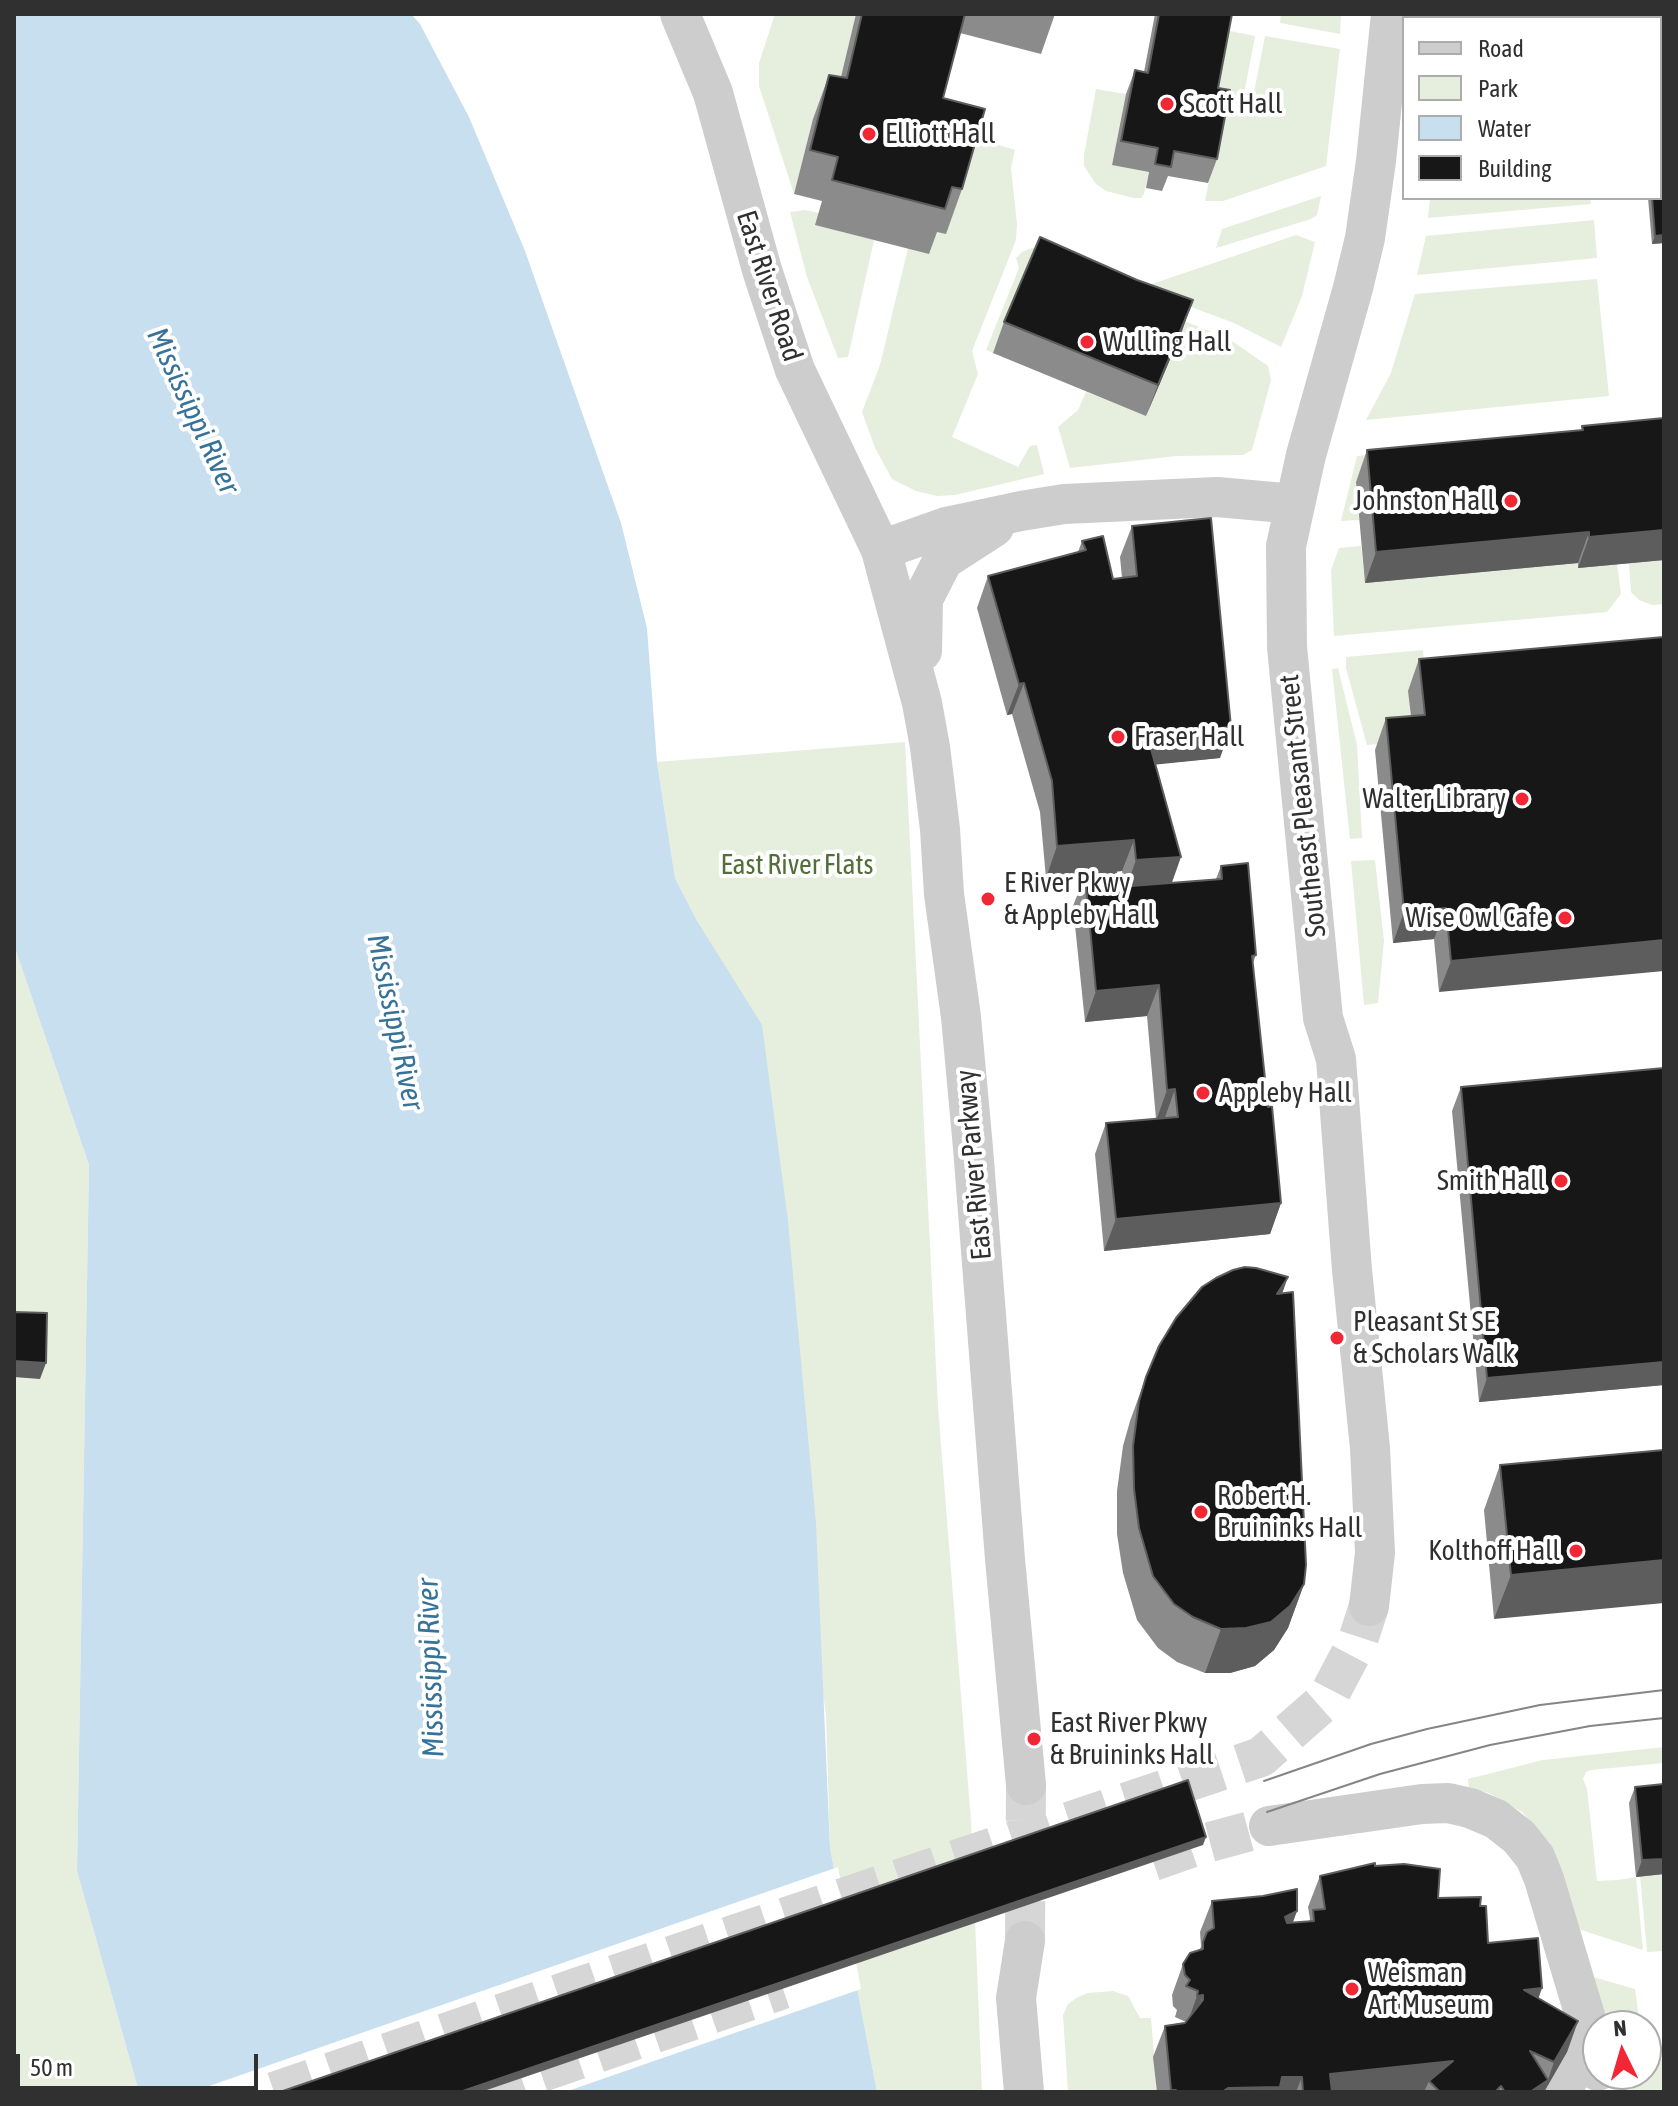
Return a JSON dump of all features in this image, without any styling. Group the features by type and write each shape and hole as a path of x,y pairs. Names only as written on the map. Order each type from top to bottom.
{"street":[{"name":"East River Road","path":"680,14 713,93 762,270 795,370 881,550"},
{"name":"Southeast Pleasant Street","path":"1369,1606 1375,1553 1370,1448 1352,1270 1336,1059 1323,1018 1287,647 1286,546 1306,455 1365,238 1391,14"},
{"path":"881,550 938,529 1064,504 1217,497 1295,504"},
{"path":"922,703 923,599 943,560 1021,511"},
{"name":"East River Parkway","path":"881,550 922,703 940,829 944,894 961,1017 1026,1785"},
{"path":"1269,1826 1448,1803 1496,1819 1519,1837 1535,1857 1582,2011"},
{"path":"1024,2092 1016,1998 1025,1941"},
{"path":"1561,2092 1582,2073"}],"green space":[{"path":"775,14 856,14 831,123 813,120 794,194 759,86 759,63"},
{"path":"1281,14 1341,14 1340,34 1280,23"},
{"path":"1225,30 1255,36 1242,105 1213,94"},
{"path":"1265,36 1340,49 1326,166 1223,201 1205,201 1223,109 1250,113"},
{"path":"1096,89 1126,94 1112,164 1149,172 1141,198 1106,191 1096,184 1084,166"},
{"path":"931,125 1015,150 1011,168 1016,240 972,351 978,374 952,437 1018,467 1030,446 1037,445 1044,474 955,495 937,496 916,491 892,479 875,448 862,412 880,365 908,248 929,253"},
{"path":"1321,196 1317,215 1311,219 1216,248 1222,229"},
{"path":"1430,200 1590,200 1591,204 1428,218"},
{"path":"805,210 819,213 816,225 874,240 848,357 838,358 807,277 790,212"},
{"path":"1594,220 1597,258 1417,275 1426,236"},
{"path":"1296,235 1315,242 1302,296 1281,347 1234,323 1154,293 1152,284"},
{"path":"1042,247 1028,268 993,353 986,350 1019,268 1016,258 1022,252"},
{"path":"1597,279 1609,396 1366,420 1391,373 1415,294"},
{"path":"1130,299 1229,339 1268,366 1271,380 1252,450 1243,455 1177,456 1070,468 1058,427 1078,410 1086,392 1147,415"},
{"path":"1366,455 1356,482 1359,520 1341,521 1357,456"},
{"path":"1361,546 1365,583 1578,563 1579,568 1617,564 1621,594 1607,612 1334,636 1331,570 1339,548"},
{"path":"1664,560 1664,604 1652,605 1639,600 1631,592 1629,563"},
{"path":"1423,650 1426,689 1413,746 1389,743 1367,745 1346,668 1346,657"},
{"path":"1338,668 1357,745 1362,838 1350,839 1332,669"},
{"name":"East River Flats","path":"905,742 938,1407 971,1821 982,2092 877,2092 830,1848 826,1713 697,921 675,878 657,762"},
{"path":"1375,860 1384,941 1378,1003 1364,1005 1351,861"},
{"path":"14,945 89,1165 77,1871 139,2092 14,2092"},
{"path":"1664,1747 1664,1763 1591,1770 1586,1772 1583,1779 1587,1789 1597,1881 1636,1877 1643,1950 1575,1928 1564,1876 1549,1842 1522,1812 1489,1793 1469,1788 1468,1779 1543,1760"},
{"path":"1664,1874 1664,1951 1647,1952 1640,1876"},
{"path":"1593,1977 1635,1989 1638,2010 1602,2010"},
{"path":"1113,1991 1128,1996 1140,2018 1151,2018 1157,2092 1068,2092 1063,2015 1068,2004 1078,1997"},
{"path":"1662,2059 1664,2092 1619,2092 1662,2090"}],"water":[{"name":"Mississippi River","path":"14,14 411,14 420,24 469,117 525,251 621,523 647,628 657,762 675,878 697,921 762,1025 788,1221 816,1524 830,1848 877,2092 139,2092 77,1871 89,1165 14,945"}],"pier":[{"path":"838,1867 861,1989 565,2092 192,2092"}],"building":[{"name":"Elliott Hall","path":"862,14 965,14 943,98 985,109 962,189 952,187 945,209 832,180 838,157 810,150 829,75 847,78"},
{"name":"Scott Hall","path":"1159,14 1232,14 1218,88 1230,90 1217,159 1174,151 1171,167 1155,164 1158,148 1121,141 1135,70 1148,73"},
{"path":"1662,166 1664,235 1655,236 1652,200 1662,200"},
{"name":"Wulling Hall","path":"1040,237 1137,280 1193,300 1158,385 1004,322"},
{"name":"Johnston Hall","path":"1664,418 1664,530 1589,537 1589,532 1376,552 1367,450 1583,430 1582,426"},
{"name":"Fraser Hall","path":"1211,518 1231,727 1153,734 1148,738 1181,857 1136,860 1134,840 1057,846 1052,781 1024,683 1019,684 988,576 1086,550 1082,541 1103,536 1113,579 1137,576 1132,526"},
{"name":"Walter Library","path":"1664,637 1664,940 1451,961 1446,908 1404,912 1386,718 1425,715 1419,659"},
{"name":"Appleby Hall","path":"1248,863 1256,955 1252,956 1281,1203 1116,1219 1106,1123 1178,1117 1175,1089 1167,1090 1159,985 1096,991 1085,875 1116,872 1118,887 1222,879 1221,866"},
{"name":"Smith Hall","path":"1664,1068 1664,1362 1487,1378 1461,1087"},
{"name":"Robert H. Bruininks Hall","path":"1245,1267 1288,1277 1277,1294 1293,1292 1306,1565 1304,1584 1290,1606 1271,1622 1246,1628 1221,1629 1193,1617 1174,1604 1153,1576 1139,1528 1133,1446 1139,1401 1146,1377 1159,1346 1176,1318 1202,1287"},
{"path":"14,1312 47,1313 46,1363 14,1361"},
{"path":"1664,1450 1664,1560 1511,1575 1500,1465"},
{"path":"1188,1780 1206,1837 460,2092 280,2092"},
{"path":"1664,1784 1664,1859 1642,1860 1635,1787"},
{"name":"Weisman Art Museum","path":"1375,1863 1375,1866 1404,1864 1440,1869 1438,1898 1481,1897 1480,1906 1486,1906 1488,1943 1538,1938 1542,1988 1524,1990 1578,2021 1554,2062 1530,2051 1548,2080 1530,2092 1505,2092 1501,2086 1495,2092 1440,2092 1429,2081 1453,2061 1330,2074 1332,2092 1303,2092 1302,2077 1282,2077 1280,2087 1228,2088 1222,2092 1171,2090 1165,2026 1185,2023 1203,2000 1203,1995 1197,1996 1198,1991 1186,1986 1190,1980 1185,1975 1183,1964 1190,1953 1203,1949 1207,1932 1214,1928 1212,1901 1297,1889 1297,1911 1285,1917 1287,1923 1314,1921 1313,1910 1325,1909 1320,1876"}],"tunnel":[{"path":"274,2092 1261,1757 1327,1699 1358,1640 1369,1606"},
{"path":"1025,1941 1026,1785"},
{"path":"1153,1861 1269,1826"},
{"path":"484,2092 783,1989"}],"tram line":[{"path":"1264,1781 1371,1744 1427,1729 1540,1705 1664,1690"},
{"path":"1267,1812 1380,1774 1490,1745 1590,1726 1664,1718"}],"place":[{"name":"Scott Hall","path":"1167,104"},
{"name":"Elliott Hall","path":"869,134"},
{"name":"Wulling Hall","path":"1087,342"},
{"name":"Johnston Hall","path":"1511,501"},
{"name":"Fraser Hall","path":"1118,737"},
{"name":"Walter Library","path":"1522,799"},
{"name":"E River Pkwy & Appleby Hall","path":"988,899"},
{"name":"Wise Owl Cafe","path":"1565,918"},
{"name":"Appleby Hall","path":"1203,1093"},
{"name":"Smith Hall","path":"1561,1181"},
{"name":"Pleasant St SE & Scholars Walk","path":"1337,1338"},
{"name":"Robert H. Bruininks Hall","path":"1201,1512"},
{"name":"Kolthoff Hall","path":"1576,1551"},
{"name":"East River Pkwy & Bruininks Hall","path":"1034,1739"},
{"name":"Weisman Art Museum","path":"1352,1989"}]}
